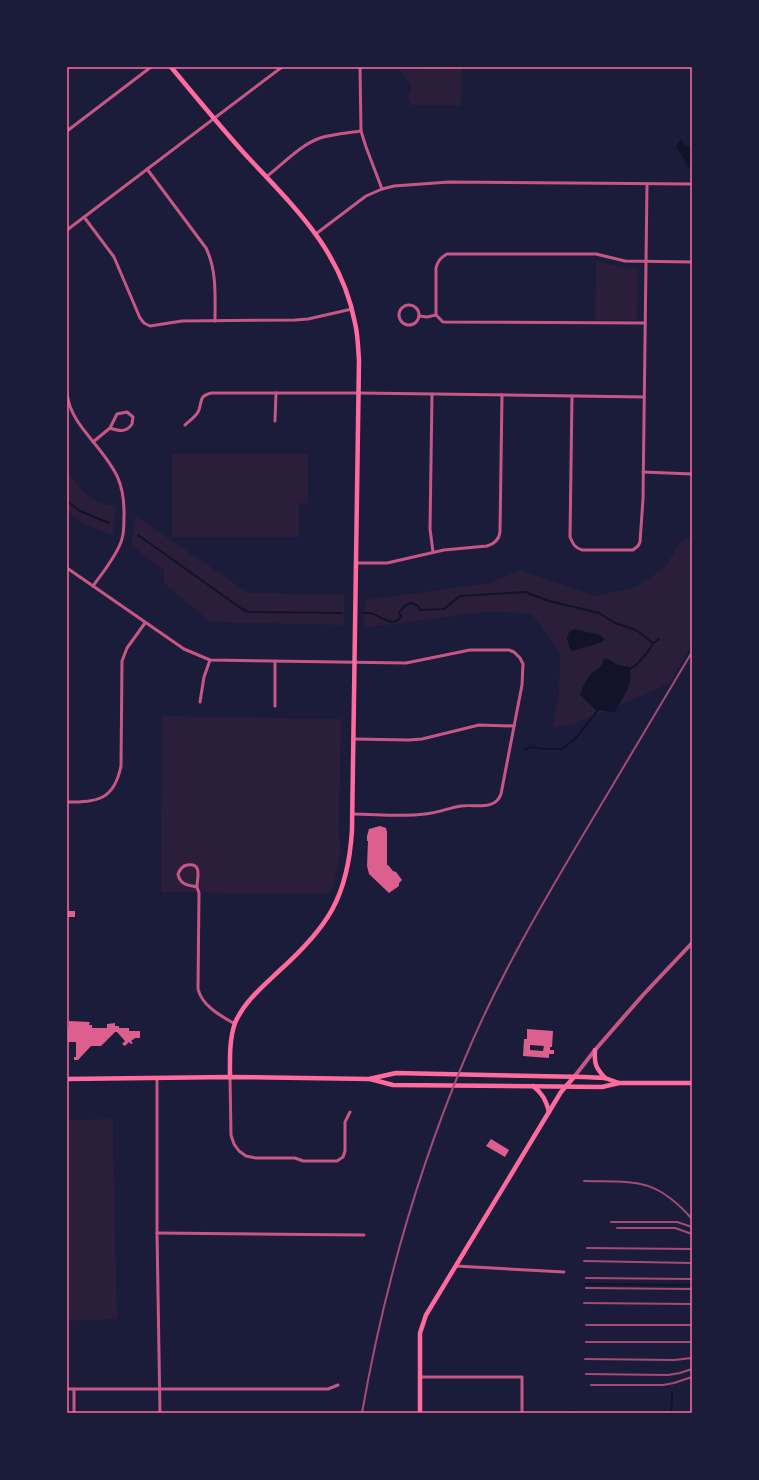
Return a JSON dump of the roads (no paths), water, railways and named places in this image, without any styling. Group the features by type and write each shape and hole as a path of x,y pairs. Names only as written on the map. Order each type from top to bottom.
{"main road":[{"path":"171,67 213,119 317,233 340,273 352,309 357,335 359,393 352,739 352,814 351,849 347,874 340,896 320,930 254,995 243,1008 235,1024 231,1041 230,1078"},
{"path":"595,1050 594,1058 596,1068 605,1078"},
{"path":"67,1079 369,1079 396,1073 574,1076 605,1078 619,1083"},
{"path":"420,1413 420,1333 426,1315 549,1112 574,1076"},
{"path":"369,1079 393,1085 602,1087 619,1083 692,1083"},
{"path":"532,1086 542,1093 547,1102 549,1112"}],"street":[{"path":"67,131 151,67"},
{"path":"67,230 282,67"},
{"path":"360,67 361,131 382,188"},
{"path":"266,176 315,140 327,136 361,131"},
{"path":"147,169 206,248 211,258 215,272 215,321"},
{"path":"317,233 366,196 382,188 449,182 692,184"},
{"path":"572,396 570,537 573,544 582,550 633,550 638,546 641,536 647,184"},
{"path":"84,217 114,257 140,318 144,323 150,326 182,321 308,319 352,309"},
{"path":"644,323 443,322 436,315 436,268 441,257 447,254 596,254 625,261 692,262"},
{"path":"410,305 418,310 419,316 414,324 408,325 402,323 399,314 402,308 410,305"},
{"path":"419,316 427,317 436,315"},
{"path":"275,421 276,393"},
{"path":"185,425 198,411 200,402 206,394 359,393 644,397"},
{"path":"67,394 68,405 74,417 110,462 117,473 122,486 124,528 121,541 115,554 93,586"},
{"path":"432,394 430,529 433,552"},
{"path":"356,563 387,564 453,548 487,546 492,545 500,537 502,395"},
{"path":"93,442 110,428 117,414 127,412 133,418 132,424 127,430 120,431 110,428"},
{"path":"643,472 692,474"},
{"path":"67,568 184,650 210,660 406,663 470,650 509,650 514,652 520,658 523,664 522,685 500,799 489,806 460,806 427,814 352,814"},
{"path":"67,802 87,802 98,800 106,795 113,787 118,777 121,766 122,661 127,648 145,622"},
{"path":"200,702 204,678 210,660"},
{"path":"275,662 275,706"},
{"path":"352,739 422,739 479,726 514,726"},
{"path":"197,887 184,884 181,881 178,874 183,866 191,865 198,870 199,875 197,887 199,893 199,995 216,1013 235,1024"},
{"path":"574,1076 643,995 692,943"},
{"path":"157,1078 157,1233 160,1413"},
{"path":"230,1078 231,1136 239,1151 246,1156 256,1158 295,1158 303,1161 337,1161 343,1157 345,1151 345,1122 350,1112"},
{"path":"157,1233 364,1235"},
{"path":"455,1266 564,1272"},
{"path":"420,1377 522,1377 522,1413"},
{"path":"67,1389 328,1389 338,1385"},
{"path":"74,1389 74,1413"}],"waterway":[{"path":"67,501 80,511 109,523"},
{"path":"138,535 242,609 249,612 342,613"},
{"path":"363,613 374,614 391,622 395,622 401,616 399,613 402,609 410,603 418,606 420,610 444,609 460,596 525,592 549,601 599,613 615,623 636,630 653,643 659,639"},
{"path":"630,669 637,664 653,643"},
{"path":"525,750 531,747 543,749 562,749 576,738 598,710"},
{"path":"586,1284 692,1285"},
{"path":"670,1413 672,1393"},
{"path":"573,1411 578,1413"}],"railway":[{"path":"362,1413 380,1324 403,1235 430,1148 476,1032 538,912 692,652"},
{"path":"584,1181 631,1182 655,1189 667,1195 692,1219"},
{"path":"611,1222 677,1222 692,1227"},
{"path":"617,1228 675,1228 692,1234"},
{"path":"587,1248 692,1249"},
{"path":"584,1261 692,1263"},
{"path":"586,1278 692,1279"},
{"path":"586,1288 692,1289"},
{"path":"584,1303 692,1304"},
{"path":"586,1325 692,1325"},
{"path":"586,1342 692,1342"},
{"path":"585,1359 674,1360 692,1358"},
{"path":"586,1374 668,1375 692,1369"},
{"path":"591,1385 663,1385 692,1377"}]}
